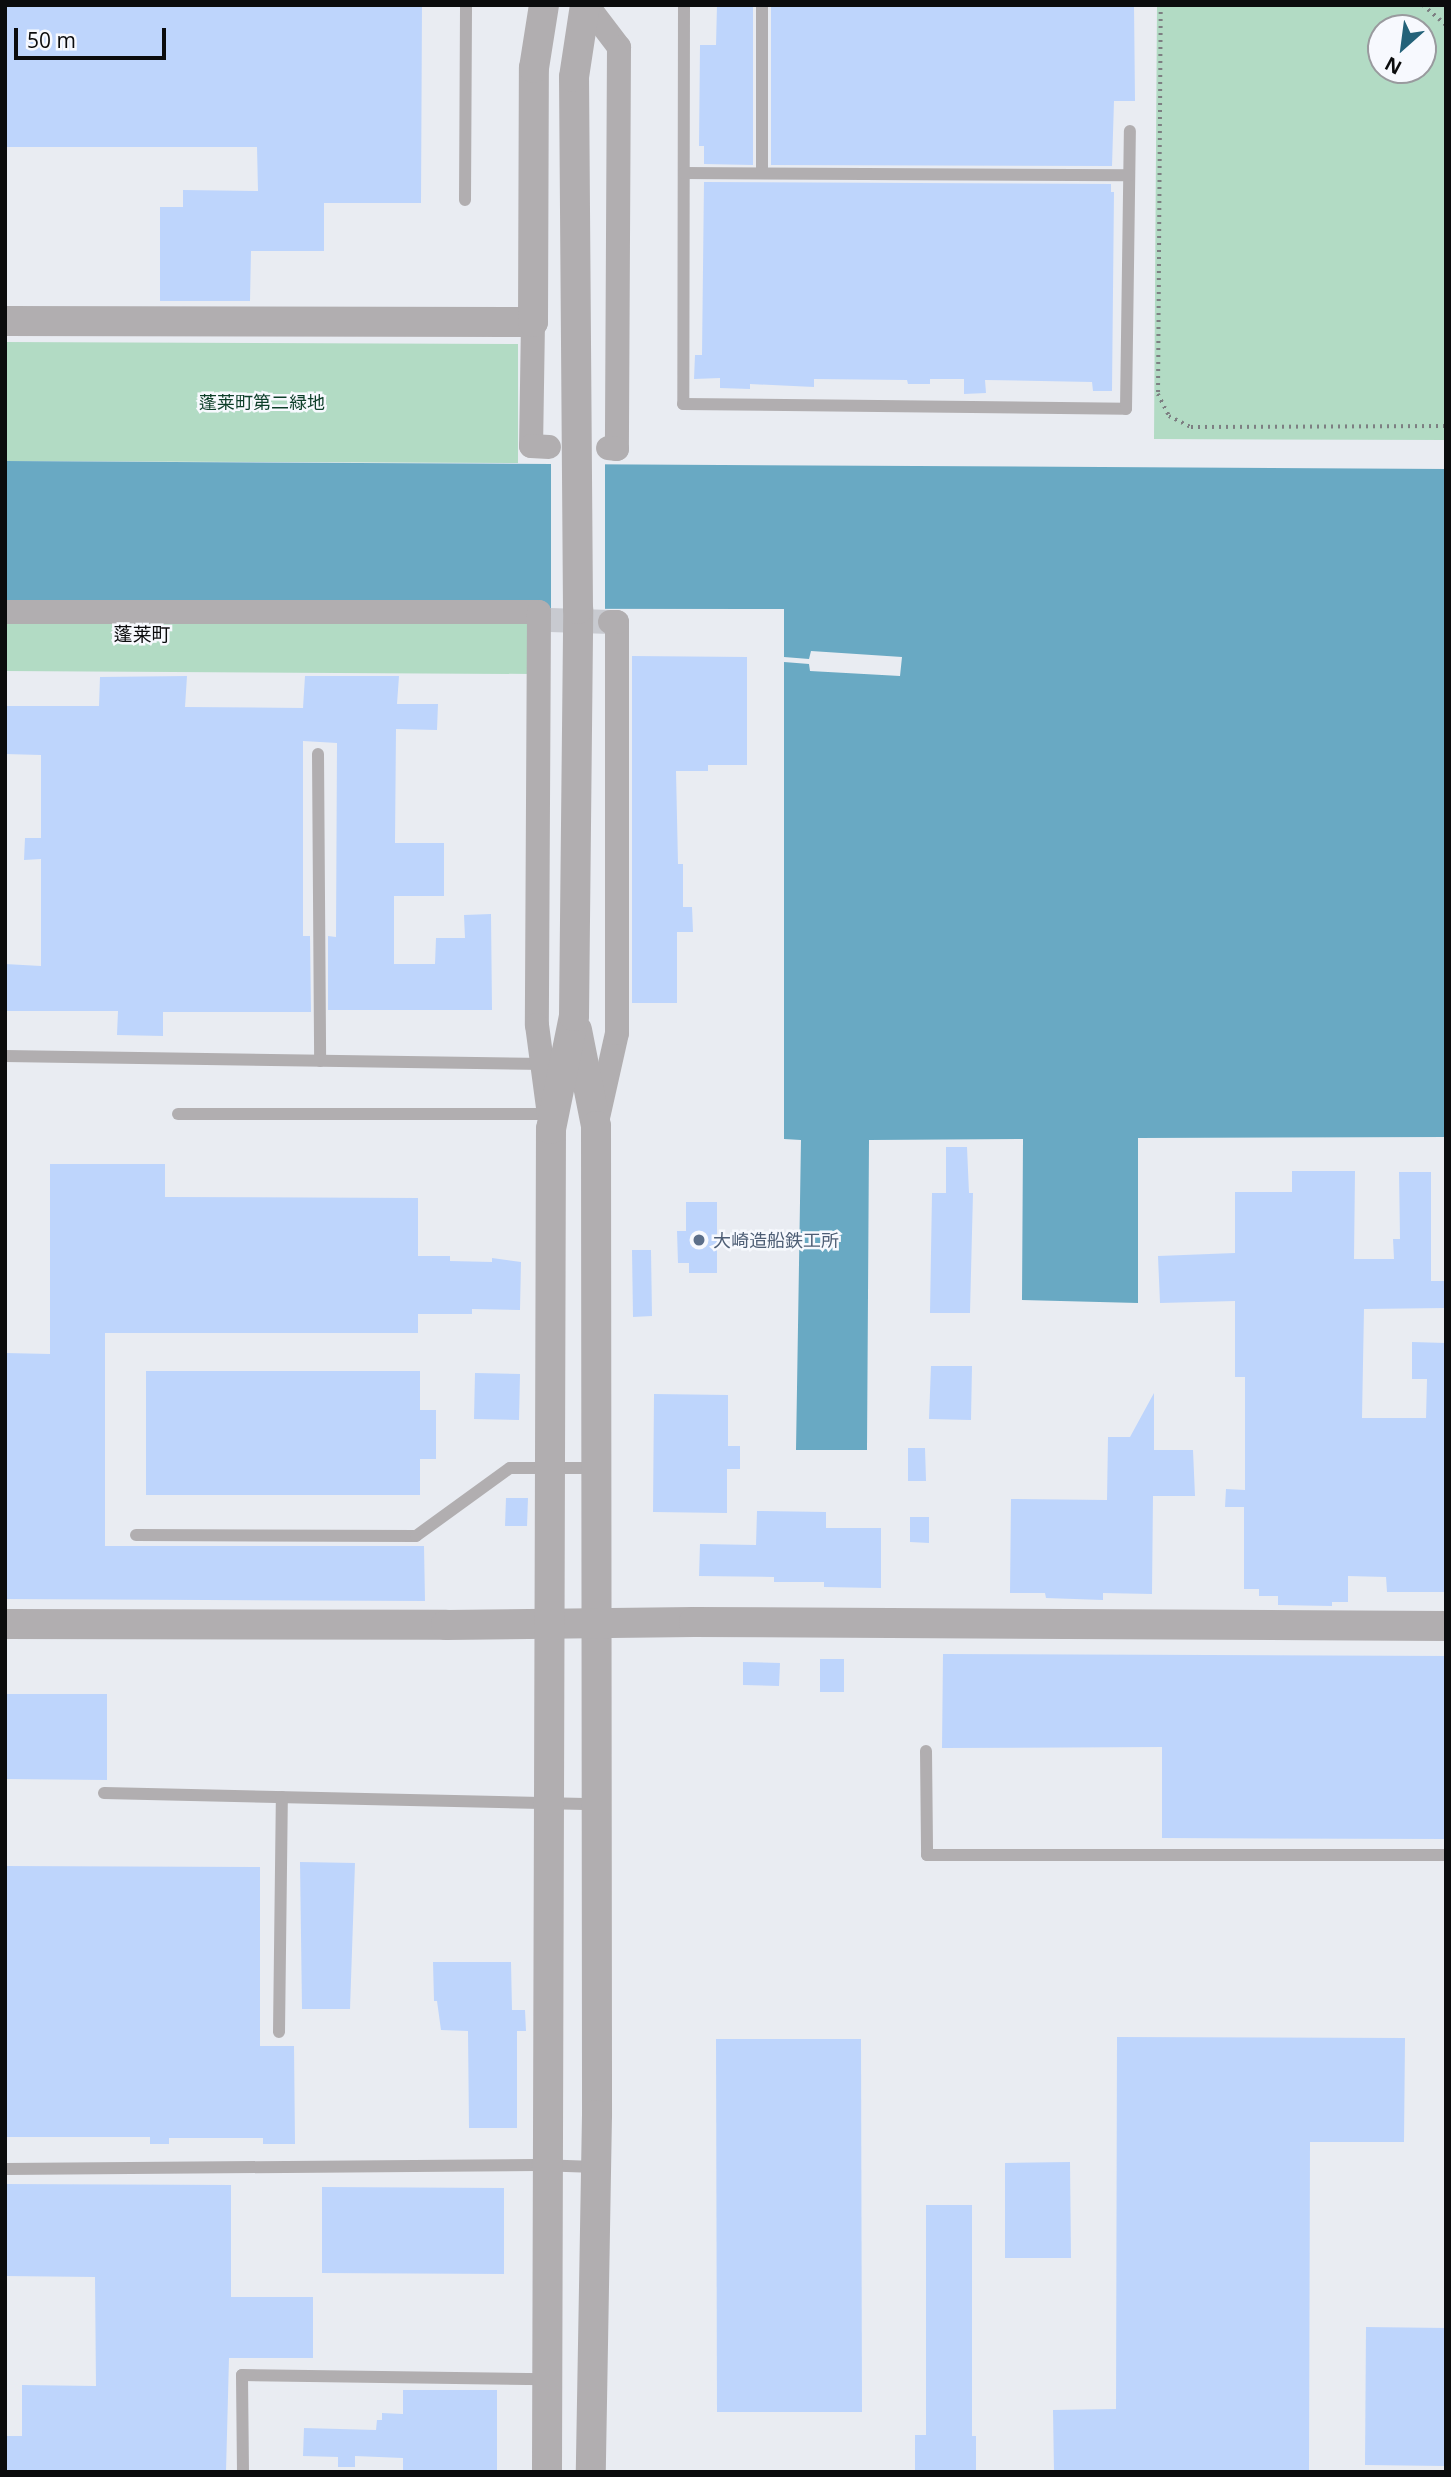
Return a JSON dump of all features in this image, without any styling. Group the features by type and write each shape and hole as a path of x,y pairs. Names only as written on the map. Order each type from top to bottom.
{"street":[{"path":"544,5 534,68 531,446 549,447"},
{"path":"547,2472 552,1119 574,1016 578,609 574,77 562,5"},
{"path":"574,77 586,5"},
{"path":"586,5 618,47 617,449 608,448"},
{"path":"5,321 533,322"},
{"path":"5,612 539,612 544,621 537,1025 563,1065 596,1126"},
{"path":"591,2472 596,2167 596,1126 617,1033 617,622 610,622"},
{"path":"5,1623 1446,1626"}],"lane":[{"path":"465,200 466,5"},
{"path":"684,5 683,404 1126,409 1130,131"},
{"path":"762,5 762,173"},
{"path":"684,173 1129,175"},
{"path":"318,754 320,1061"},
{"path":"5,1056 563,1065"},
{"path":"178,1114 552,1119"},
{"path":"136,1535 416,1536 510,1468 597,1468"},
{"path":"926,1751 927,1855 1446,1854"},
{"path":"104,1793 597,1804"},
{"path":"279,2032 282,1797"},
{"path":"5,2169 548,2165 596,2167"},
{"path":"243,2472 242,2375 547,2379"}],"path":[{"path":"1161,5 1158,394 1169,416 1191,427 1446,426"},
{"path":"1423,5 1446,25"}],"green space":[{"path":"1157,5 1446,5 1446,440 1154,439"},
{"name":"蓬莱町第二緑地","path":"5,342 518,344 518,463 5,461"},
{"path":"5,619 529,623 530,674 5,671"}],"water":[{"path":"5,461 1446,469 1446,1137 1138,1138 1138,1303 1022,1300 1023,1139 869,1140 867,1450 796,1450 801,1140 784,1139 784,662 809,664 810,671 900,676 902,657 811,651 809,659 784,657 784,609 5,608"}],"pier":[{"path":"551,463 605,464 605,609 551,609"}],"building":[{"path":"5,5 422,5 421,203 324,203 324,251 251,251 250,301 160,301 160,207 183,207 183,190 258,191 257,147 5,147"},
{"path":"717,5 753,5 753,165 704,164 704,146 699,146 700,45 716,45"},
{"path":"771,5 1134,5 1135,101 1114,101 1112,166 771,165"},
{"path":"704,182 1111,184 1111,192 1114,192 1112,391 1093,391 1092,382 985,380 986,393 964,394 964,379 930,379 930,384 908,384 907,380 814,379 814,387 750,384 750,389 720,388 720,378 694,379 695,355 702,355"},
{"path":"632,656 747,657 747,765 708,765 708,771 676,771 678,864 683,864 683,907 692,907 693,932 677,932 677,1003 632,1003"},
{"path":"187,676 185,707 303,708 305,676 399,676 397,704 438,704 437,730 396,729 395,843 444,843 444,896 394,896 394,964 435,964 436,938 465,938 464,915 491,914 492,1010 328,1010 328,936 336,937 337,743 303,741 303,936 310,936 311,1012 163,1012 163,1036 117,1035 118,1011 5,1011 5,964 41,966 41,859 24,860 25,838 41,838 41,755 5,754 5,706 99,706 100,677"},
{"path":"946,1147 967,1147 969,1193 973,1193 970,1313 930,1313 932,1193 946,1193"},
{"path":"50,1164 165,1164 165,1197 418,1198 418,1256 450,1256 450,1261 492,1262 492,1258 521,1262 520,1310 472,1309 472,1314 418,1314 418,1333 105,1333 105,1546 424,1546 425,1601 5,1599 5,1353 50,1354"},
{"path":"1292,1171 1355,1171 1354,1259 1394,1259 1393,1239 1400,1239 1399,1172 1431,1172 1431,1281 1445,1281 1445,1308 1364,1309 1362,1418 1426,1418 1427,1379 1412,1379 1412,1342 1445,1343 1446,1592 1387,1592 1386,1577 1348,1576 1348,1602 1332,1602 1332,1606 1278,1605 1278,1596 1259,1596 1259,1589 1244,1589 1244,1507 1225,1507 1226,1489 1245,1490 1245,1377 1235,1377 1235,1301 1160,1303 1158,1256 1235,1253 1235,1192 1292,1192"},
{"path":"686,1202 717,1202 717,1273 689,1273 689,1263 678,1263 677,1231 686,1231"},
{"path":"632,1250 651,1250 652,1316 633,1317"},
{"path":"931,1366 972,1366 971,1420 929,1419"},
{"path":"146,1371 420,1371 420,1410 436,1410 436,1459 420,1459 420,1495 146,1495"},
{"path":"475,1373 520,1374 519,1420 474,1419"},
{"path":"1154,1393 1154,1450 1193,1450 1195,1496 1153,1496 1152,1594 1103,1593 1103,1600 1046,1598 1045,1593 1010,1593 1011,1499 1107,1500 1108,1437 1130,1437"},
{"path":"654,1394 728,1395 728,1446 740,1446 740,1469 727,1469 727,1513 653,1512"},
{"path":"908,1448 925,1448 926,1481 908,1481"},
{"path":"506,1498 528,1498 527,1526 505,1526"},
{"path":"757,1511 826,1512 826,1528 881,1528 881,1588 824,1587 824,1582 774,1582 774,1577 699,1576 700,1544 756,1545"},
{"path":"910,1517 929,1517 929,1543 910,1542"},
{"path":"943,1654 1446,1656 1446,1839 1162,1838 1162,1747 942,1748"},
{"path":"820,1659 844,1659 844,1692 820,1692"},
{"path":"743,1662 780,1663 779,1686 743,1685"},
{"path":"5,1694 107,1694 107,1780 5,1779"},
{"path":"300,1862 355,1863 350,2009 302,2009"},
{"path":"5,1866 260,1867 260,2046 294,2046 295,2144 263,2144 263,2138 169,2138 169,2144 150,2144 150,2137 5,2137"},
{"path":"433,1962 511,1962 512,2010 525,2010 526,2031 517,2031 517,2128 469,2128 468,2031 441,2030 437,2001 434,2001"},
{"path":"1117,2037 1405,2038 1404,2142 1310,2142 1309,2472 1054,2472 1053,2410 1116,2409"},
{"path":"716,2039 861,2039 862,2412 717,2412"},
{"path":"1070,2162 1071,2258 1005,2258 1005,2163"},
{"path":"5,2184 231,2185 231,2297 313,2297 313,2358 229,2358 226,2472 5,2472 5,2436 22,2436 22,2385 96,2386 95,2277 5,2276"},
{"path":"322,2187 504,2188 504,2274 322,2273"},
{"path":"926,2205 972,2205 972,2436 976,2436 976,2472 915,2472 915,2435 926,2435"},
{"path":"1366,2327 1446,2328 1446,2466 1365,2465"},
{"path":"403,2390 497,2390 497,2472 403,2472 403,2458 355,2456 355,2467 338,2467 338,2457 303,2456 304,2428 376,2430 377,2420 382,2420 382,2413 403,2414"}],"tunnel":[{"path":"550,620 610,622"}],"place":[{"name":"大崎造船鉄工所","path":"699,1240"}],"district":[{"name":"蓬莱町","path":"142,635"}]}
